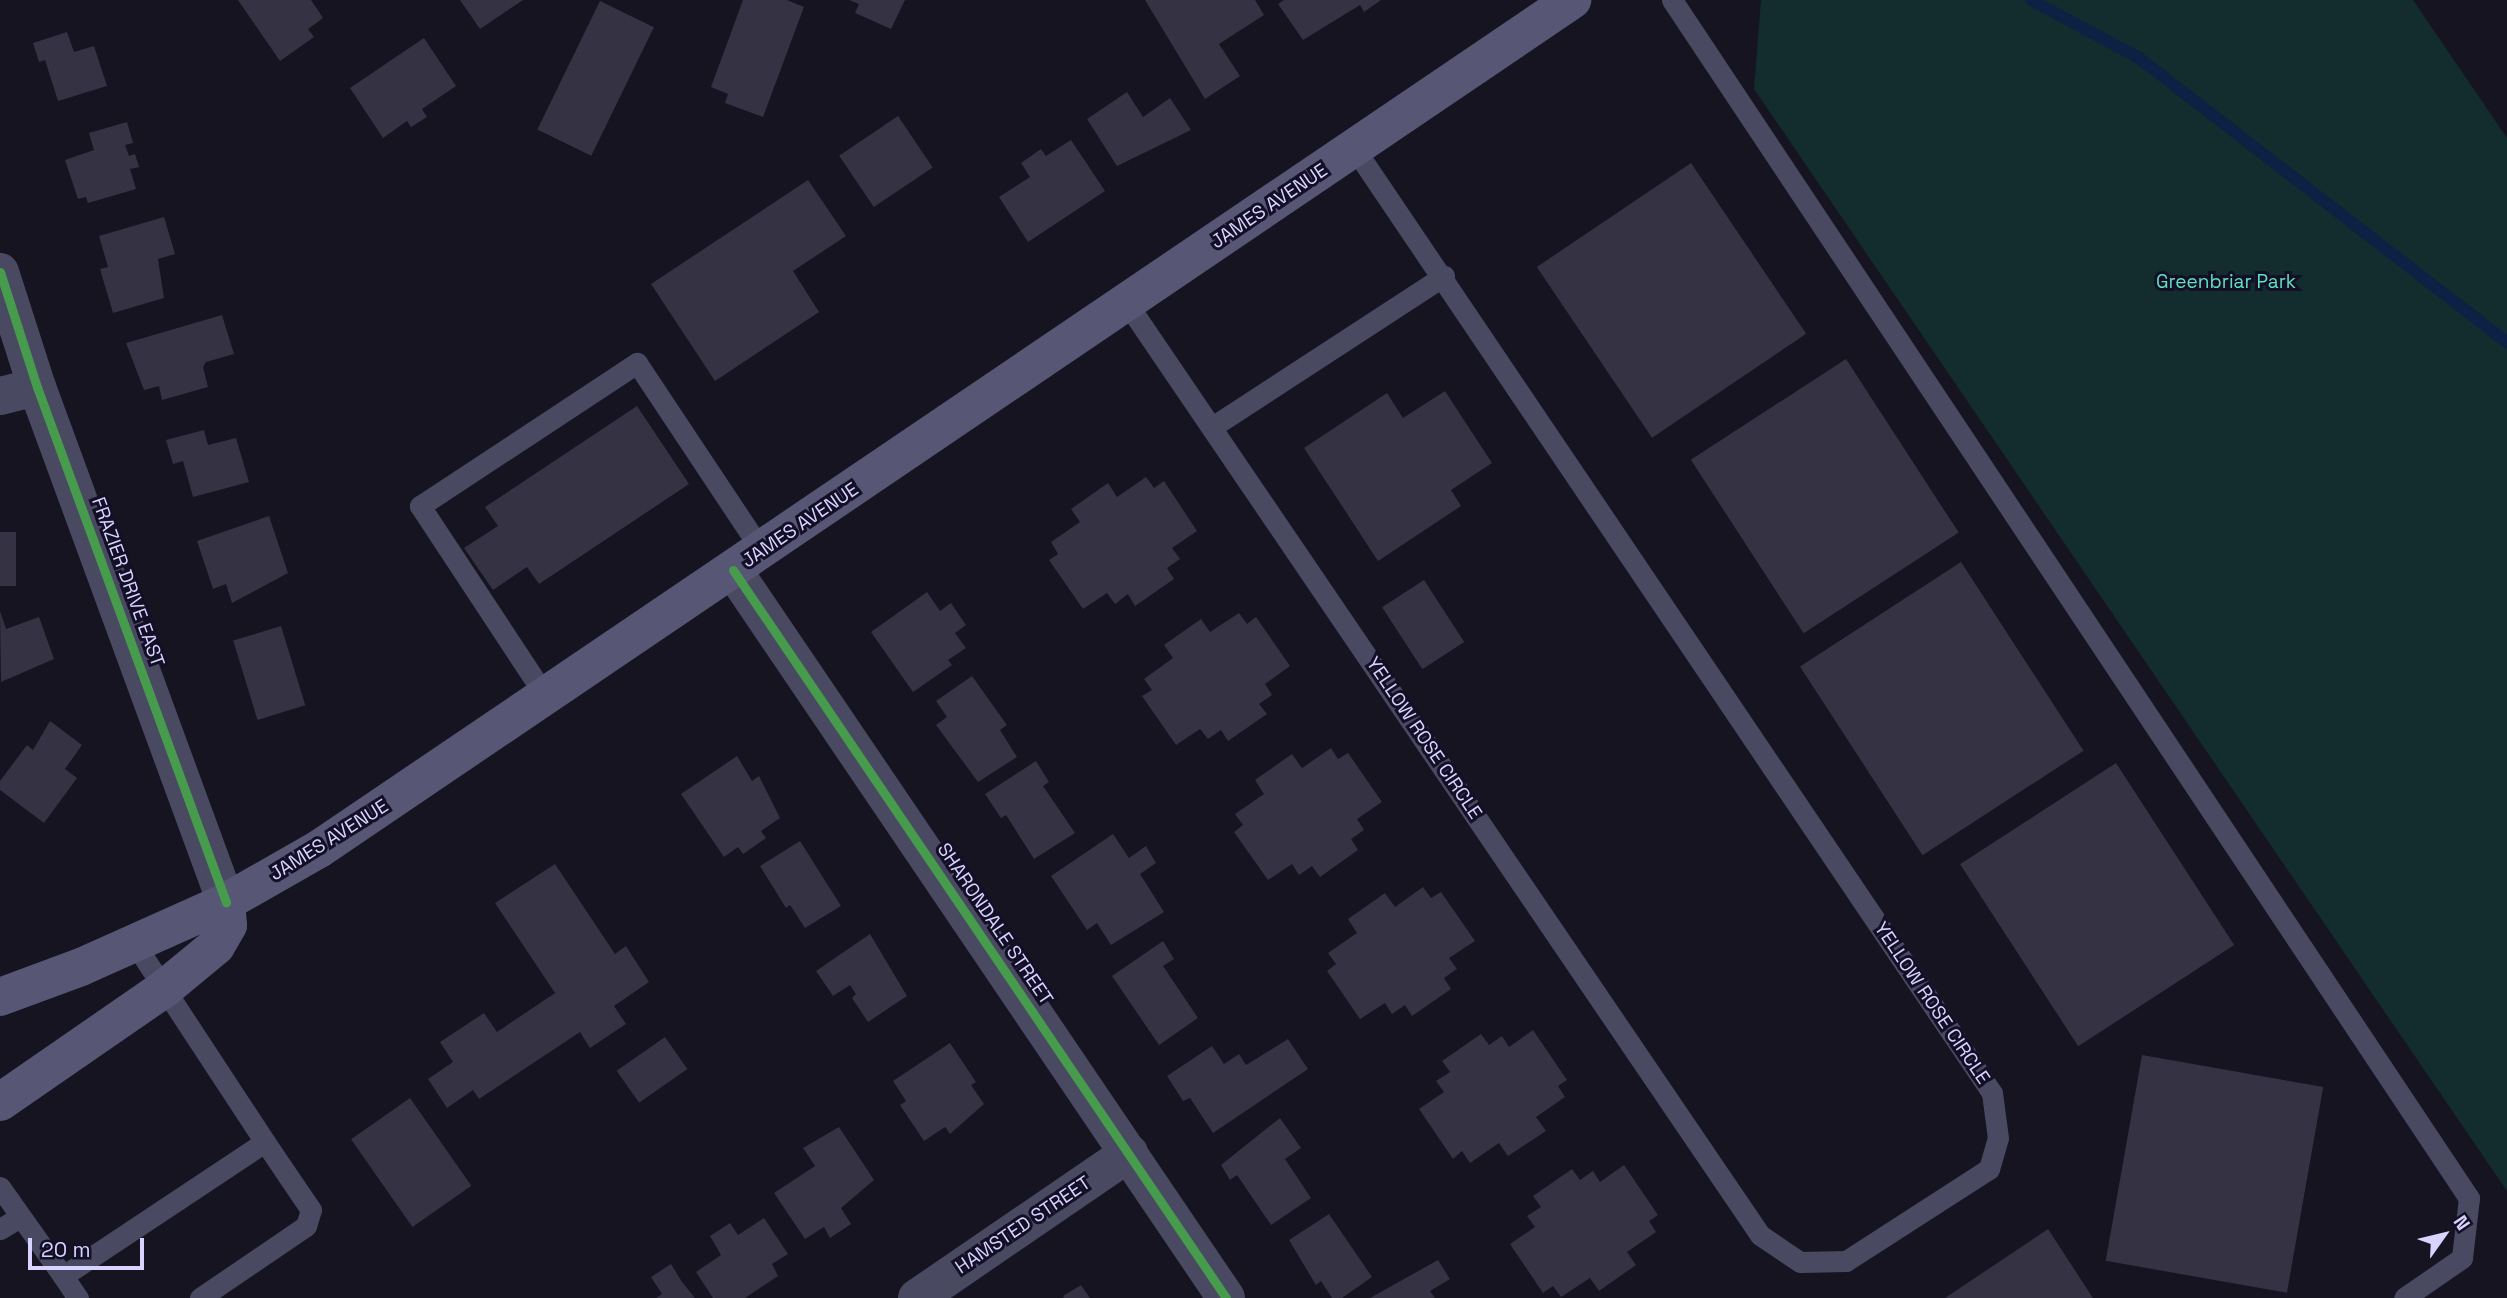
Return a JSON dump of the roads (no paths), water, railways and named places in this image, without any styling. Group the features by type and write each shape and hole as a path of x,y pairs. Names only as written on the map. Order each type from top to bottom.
{"main road":[{"name":"JAMES AVENUE","path":"0,997 135,944 226,902 319,849 1572,0"},
{"path":"0,1102 164,989 224,937 226,902"}],"street":[{"name":"FRAZIER DRIVE EAST","path":"0,272 37,387 226,902"},
{"path":"0,396 37,387"},
{"name":"SHARONDALE STREET","path":"748,560 1129,1153 1226,1298"},
{"name":"HAMSTED STREET","path":"917,1298 1129,1153"}],"lane":[{"path":"1672,0 2469,1198 2462,1258 2404,1298"},
{"name":"YELLOW ROSE CIRCLE","path":"1126,302 1760,1235 1800,1262 1846,1261 1989,1170 1998,1138 1992,1093 1444,276 1354,148"},
{"path":"1212,427 1444,276"},
{"path":"546,697 420,506 637,363 748,560"},
{"path":"135,944 311,1210 306,1226 200,1298"},
{"path":"63,1276 265,1142"},
{"path":"0,1187 78,1298"},
{"path":"0,1229 20,1217"}],"waterway":[{"path":"2031,0 2139,58 2507,342"}],"park label":[{"name":"Greenbriar Park","path":"2226,282"}]}
